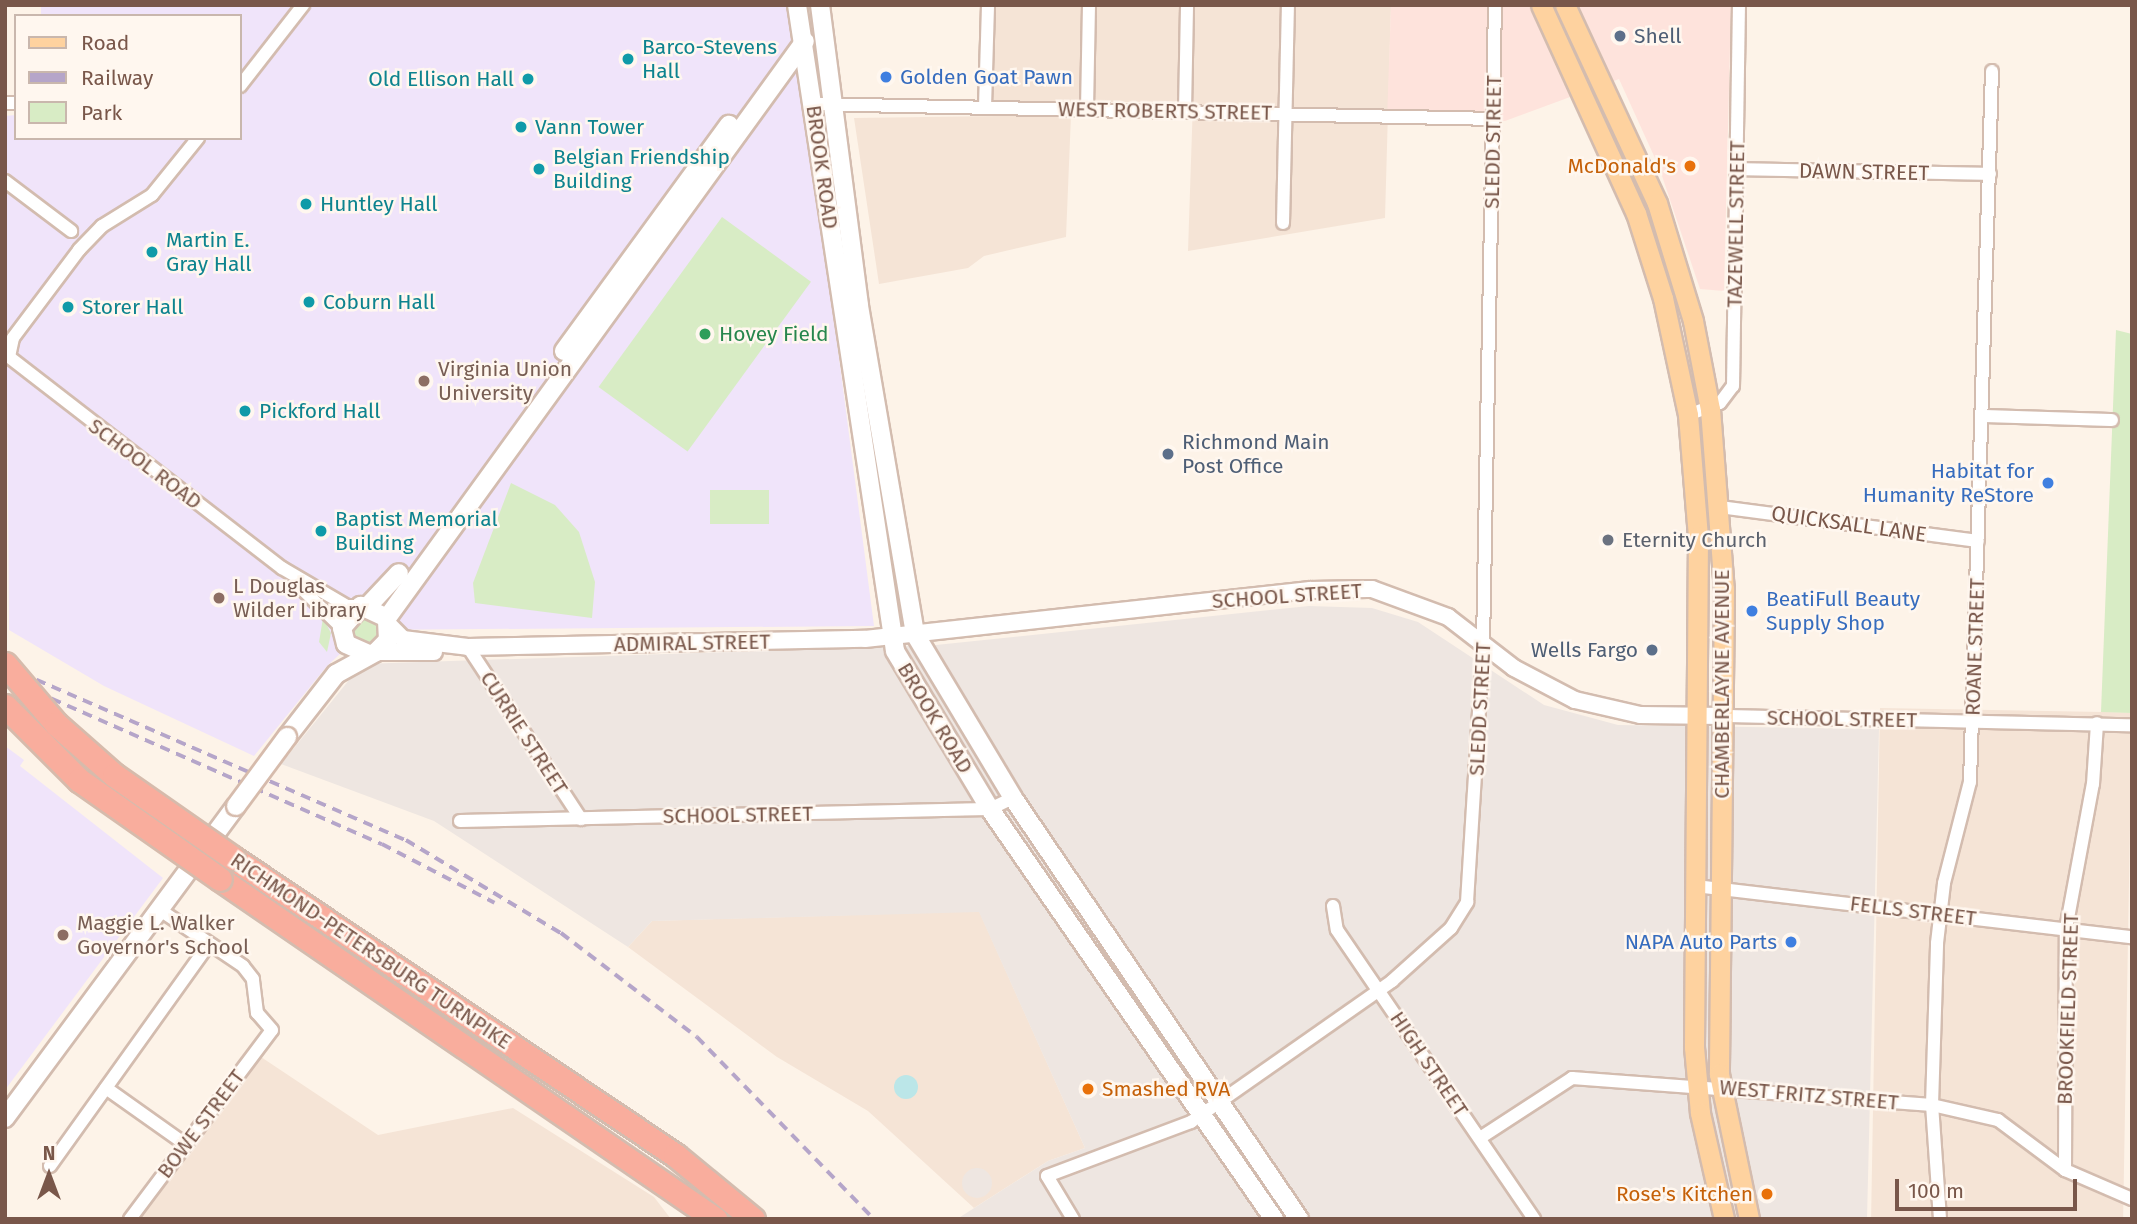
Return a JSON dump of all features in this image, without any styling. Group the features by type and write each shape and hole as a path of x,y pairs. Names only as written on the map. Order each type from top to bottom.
{"highway":[{"name":"RICHMOND-PETERSBURG TURNPIKE","path":"5,664 55,724 114,775 674,1155 752,1219"},
{"name":"RICHMOND-PETERSBURG TURNPIKE","path":"5,706 79,780 715,1219"}],"main road":[{"name":"BROOK ROAD","path":"797,5 891,637 906,675 990,809 1274,1219"},
{"name":"CHAMBERLAYNE AVENUE","path":"1541,5 1636,213 1662,298 1688,415 1697,527 1696,1087 1724,1219"},
{"name":"CHAMBERLAYNE AVENUE","path":"1565,5 1657,203 1692,316 1710,409 1720,507 1723,716 1719,889 1720,1087 1745,1217"},
{"name":"BROOK ROAD","path":"822,7 859,306 915,634 1013,798 1218,1104 1299,1219"},
{"path":"5,1118 336,674 372,653 387,640 388,621 822,7"},
{"path":"336,674 342,632 365,606 387,590 803,35"},
{"path":"365,606 388,621"},
{"path":"342,632 352,650 372,653"}],"street":[{"path":"242,83 303,5"},
{"path":"985,107 988,5"},
{"path":"1087,109 1089,5"},
{"path":"1185,111 1187,5"},
{"path":"1283,223 1287,5"},
{"name":"SLEDD STREET","path":"1073,1219 1047,1176 1202,1115 1379,990 1451,928 1467,902 1483,645 1495,5"},
{"name":"TAZEWELL STREET","path":"1710,409 1733,386 1739,5"},
{"name":"ROANE STREET","path":"1940,1219 1932,1105 1939,915 1965,809 1973,722 1992,71"},
{"name":"WEST ROBERTS STREET","path":"813,104 1494,119"},
{"name":"SCHOOL ROAD","path":"196,140 152,195 102,226 79,250 13,338 9,358 282,568 347,606 365,606"},
{"name":"DAWN STREET","path":"1738,169 1990,174"},
{"path":"5,181 71,231"},
{"path":"1688,415 1710,409"},
{"path":"1983,416 2112,420"},
{"name":"QUICKSALL LANE","path":"1720,507 1978,541"},
{"name":"SCHOOL ROAD","path":"282,568 342,632"},
{"name":"SCHOOL STREET","path":"915,634 1359,589 1423,604 1483,645 1575,700 1625,713 2132,725"},
{"name":"ADMIRAL STREET","path":"388,621 403,639 468,647"},
{"name":"ADMIRAL STREET","path":"372,653 468,647 891,637 915,634"},
{"name":"CURRIE STREET","path":"468,647 581,819"},
{"name":"BROOKFIELD STREET","path":"2065,1170 2066,929 2093,783 2097,723"},
{"name":"SCHOOL STREET","path":"460,821 990,809 1013,798"},
{"name":"FELLS STREET","path":"1695,886 2132,937"},
{"name":"HIGH STREET","path":"1333,906 1337,930 1534,1219"},
{"path":"50,1166 209,944 160,910"},
{"name":"BOWE STREET","path":"130,1219 272,1030 257,1013 248,973 209,944"},
{"name":"WEST FRITZ STREET","path":"1480,1138 1567,1078 1720,1087 1932,1105 1998,1120 2065,1170 2132,1199"},
{"path":"106,1088 185,1144"}],"shaded area":[{"name":"Virginia Union University","path":"41,5 793,5 874,626 366,630 327,666 254,756 104,686 9,630 5,116 14,115 14,140 242,140 242,14 41,14"},
{"path":"994,5 1391,5 1385,218 1188,251 1193,101 991,104"},
{"path":"1391,5 1731,5 1724,291 1700,289 1659,167 1619,79 1505,121 1387,120"},
{"path":"1071,115 1066,237 984,256 968,268 879,284 854,118"},
{"path":"1309,606 1372,608 1418,622 1544,705 1618,725 1879,729 1867,1219 957,1219 1048,1161 1085,1148 979,912 652,921 628,947 434,821 281,764 362,664 936,645"},
{"path":"1880,708 2132,712 2123,1219 1871,1219"},
{"name":"Maggie L. Walker Governor's School","path":"5,746 24,760 20,766 163,878 5,1090"},
{"path":"979,911 1085,1148 1048,1161 974,1208 868,1111 777,1057 628,947 652,921"},
{"path":"255,1053 378,1135 513,1108 654,1197 671,1219 130,1219"},
{"path":"977,1168 988,1172 992,1183 988,1194 977,1198 966,1194 962,1183 966,1172"}],"green space":[{"name":"Hovey Field","path":"722,217 811,282 688,452 599,387"},
{"path":"2116,330 2132,334 2132,713 2101,712"},
{"path":"511,483 555,505 579,532 595,582 592,618 475,603 473,583"},
{"path":"710,490 769,490 769,524 710,524"},
{"path":"323,618 331,633 327,652 319,642"},
{"path":"366,619 375,622 378,631 375,640 366,643 357,640 354,631 357,622"}],"water":[{"path":"906,1075 917,1082 918,1087 911,1098 906,1099 895,1092 894,1087 901,1076"}],"railway":[{"path":"5,666 406,840 561,933 697,1037 874,1219"},
{"path":"5,678 382,844 495,903"}],"place":[{"name":"Shell","path":"1620,36"},
{"name":"Barco-Stevens Hall","path":"628,59"},
{"name":"Golden Goat Pawn","path":"886,77"},
{"name":"Old Ellison Hall","path":"528,79"},
{"name":"Vann Tower","path":"521,127"},
{"name":"McDonald's","path":"1690,166"},
{"name":"Belgian Friendship Building","path":"539,169"},
{"name":"Huntley Hall","path":"306,204"},
{"name":"Martin E. Gray Hall","path":"152,252"},
{"name":"Coburn Hall","path":"309,302"},
{"name":"Storer Hall","path":"68,307"},
{"name":"Hovey Field","path":"705,334"},
{"name":"Virginia Union University","path":"424,381"},
{"name":"Pickford Hall","path":"245,411"},
{"name":"Richmond Main Post Office","path":"1168,454"},
{"name":"Habitat for Humanity ReStore","path":"2048,483"},
{"name":"Baptist Memorial Building","path":"321,531"},
{"name":"Eternity Church","path":"1608,540"},
{"name":"L Douglas Wilder Library","path":"219,598"},
{"name":"BeatiFull Beauty Supply Shop","path":"1752,611"},
{"name":"Wells Fargo","path":"1652,650"},
{"name":"Maggie L. Walker Governor's School","path":"63,935"},
{"name":"NAPA Auto Parts","path":"1791,942"},
{"name":"Smashed RVA","path":"1088,1089"},
{"name":"Rose's Kitchen","path":"1767,1194"}]}
